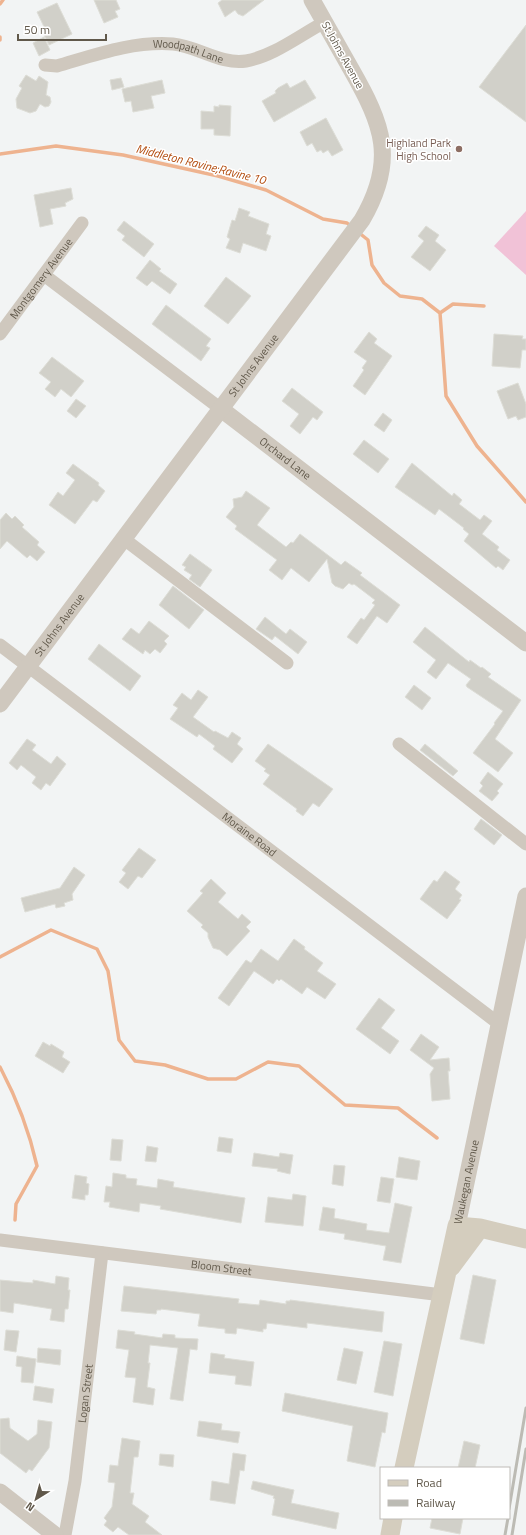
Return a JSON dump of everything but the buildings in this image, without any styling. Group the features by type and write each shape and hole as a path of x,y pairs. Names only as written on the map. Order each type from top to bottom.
{"main road":[{"path":"457,1226 480,1228 526,1239"},
{"name":"Waukegan Avenue","path":"404,1467 457,1226"},
{"path":"444,1288 462,1250 480,1228"},
{"path":"390,1535 393,1519"}],"street":[{"name":"St Johns Avenue","path":"0,704 362,220 372,203 381,175 383,152 381,134 366,95 312,0"},
{"name":"Woodpath Lane","path":"46,65 57,66 128,46 152,43 174,44 189,47 225,60 245,61 263,56 324,22"},
{"name":"Montgomery Avenue","path":"0,334 82,223"},
{"name":"Orchard Lane","path":"44,275 526,643"},
{"path":"124,539 287,663"},
{"name":"Moraine Road","path":"0,645 498,1023"},
{"path":"398,744 526,844"},
{"name":"Waukegan Avenue","path":"457,1226 498,1023 514,960 526,896"},
{"name":"Bloom Street","path":"0,1240 444,1288"},
{"name":"Logan Street","path":"65,1535 75,1480 102,1252"},
{"path":"0,1492 56,1535"}],"shaded area":[{"path":"526,211 526,275 494,246"}],"waterway":[{"name":"Middleton Ravine;Ravine 10","path":"0,4 3,0"},
{"name":"Middleton Ravine;Ravine 10","path":"0,154 56,146 123,155 218,176 266,190 323,219 347,223 352,227"},
{"name":"Middleton Ravine;Ravine 10","path":"358,232 368,240 372,265 384,283 400,296 422,299 440,313 446,396 477,446 526,502"},
{"name":"Middleton Ravine;Ravine 10","path":"440,313 453,304 484,306"},
{"path":"0,957 51,930 97,949 108,971 119,1040 135,1061 165,1065 208,1079 236,1079 268,1062 299,1066 345,1105 398,1108 437,1138"},
{"path":"0,1067 22,1115 37,1166 16,1204 15,1220"}],"railway":[{"path":"510,1503 526,1408"},
{"path":"512,1535 526,1449"},
{"path":"505,1535 508,1519"}],"place":[{"name":"Highland Park High School","path":"459,149"}]}
